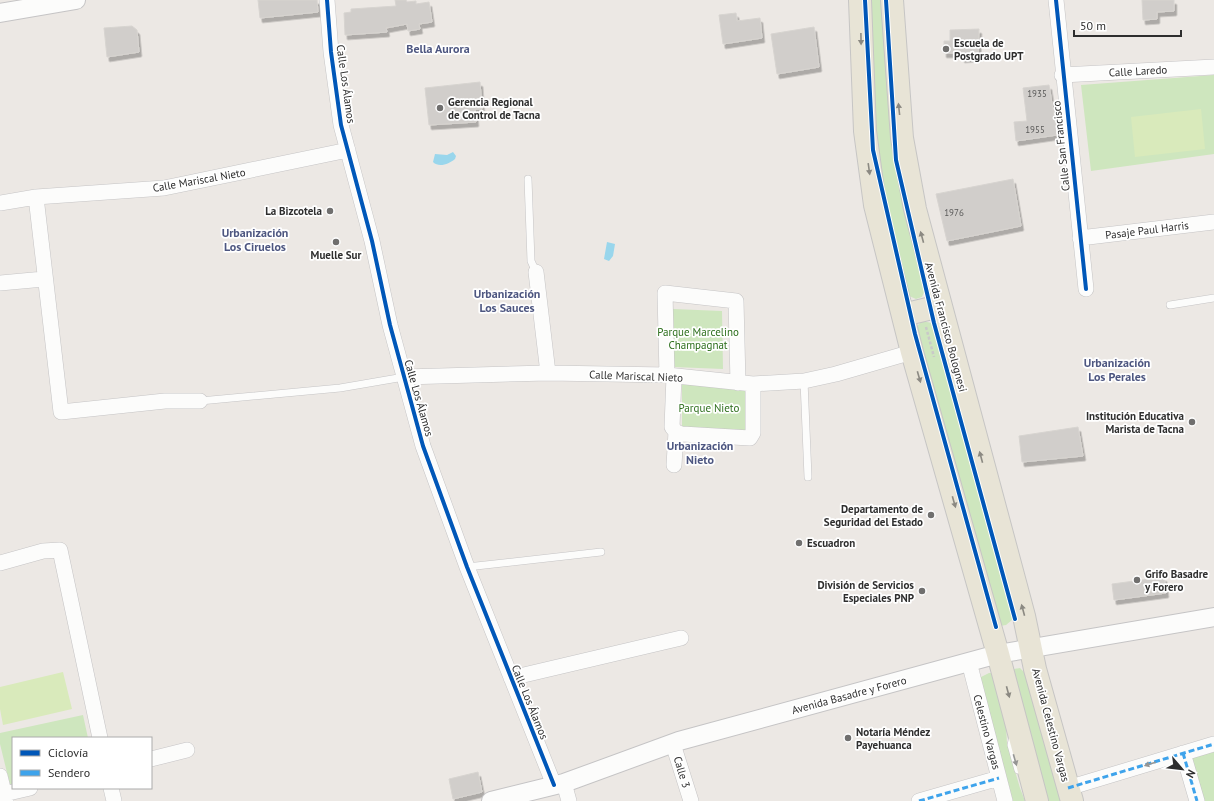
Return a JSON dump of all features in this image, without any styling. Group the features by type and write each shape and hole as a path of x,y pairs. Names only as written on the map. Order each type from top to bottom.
{"main road":[{"path":"860,0 862,93 869,166 875,205 912,352 1016,722 1031,795"},
{"name":"Avenida Francisco Bolognesi","path":"892,0 902,138 915,209 1022,609 1031,648"},
{"path":"903,315 940,306"},
{"name":"Avenida Celestino Vargas","path":"1031,648 1070,795"}],"street":[{"path":"0,13 76,0"},
{"name":"Calle Los Álamos","path":"327,0 336,88 342,125 404,377 423,446 467,567 511,678 559,784 569,801"},
{"name":"Calle San Francisco","path":"1056,0 1062,75 1086,289"},
{"name":"Calle Laredo","path":"1062,75 1214,67"},
{"name":"Calle Mariscal Nieto","path":"0,203 36,197 164,188 348,150"},
{"path":"36,197 60,412 165,401 200,401"},
{"name":"Pasaje Paul Harris","path":"1080,238 1214,222"},
{"path":"536,272 548,373"},
{"path":"0,283 44,279"},
{"path":"674,465 676,432 672,427 666,293 736,301 738,383"},
{"name":"Calle Mariscal Nieto","path":"404,377 548,373 670,376 753,384 804,381 836,374 912,352"},
{"path":"676,432 750,438 753,433 753,384"},
{"path":"0,563 43,551 60,550 100,737"},
{"name":"Avenida Basadre y Forero","path":"491,801 559,784 673,744 998,654 1214,618"},
{"path":"511,678 681,638"},
{"name":"Celestino Vargas","path":"969,662 1005,801"},
{"name":"Calle 3","path":"673,744 691,801"},
{"path":"1070,795 1214,744"},
{"path":"152,759 187,750"},
{"path":"1183,754 1197,801"},
{"path":"0,776 5,797 27,789"},
{"path":"919,801 999,778"},
{"path":"111,789 114,801"}],"lane":[{"path":"528,178 531,261 536,272"},
{"path":"1170,305 1214,298"},
{"path":"200,401 340,388 404,377"},
{"path":"804,381 808,477"},
{"path":"467,567 601,552"},
{"path":"1016,722 1010,745 1019,775"},
{"path":"1031,795 1032,801"}],"green space":[{"path":"870,0 882,0 884,4 894,160 925,290 922,297 916,299 909,296 875,149"},
{"path":"1214,75 1214,154 1091,171 1081,85"},
{"path":"1201,109 1205,149 1135,157 1131,117"},
{"name":"Parque Marcelino Champagnat","path":"673,309 722,311 723,369 674,367"},
{"path":"922,321 932,323 1012,613 1012,620 1006,625 1000,626 916,333 918,325"},
{"name":"Parque Nieto","path":"682,384 745,389 747,431 682,429"},
{"path":"1020,668 1025,673 1061,801 1043,801 1011,672 1014,669"},
{"path":"63,672 72,709 3,725 0,709 0,687"},
{"path":"989,673 993,673 1005,706 1007,744 1025,801 1013,801 981,681 981,677"},
{"path":"83,715 88,737 12,737 12,784 10,785 0,744 0,733"},
{"path":"1214,746 1214,801 1203,801 1187,754"}],"water":[{"path":"453,152 456,156 455,159 444,165 438,165 433,162 435,154 447,155"},
{"path":"607,242 615,244 613,256 609,261 604,259"}],"building":[{"path":"258,0 317,0 318,12 260,18"},
{"path":"395,0 406,0 407,2 416,1 416,4 429,2 432,22 419,24 420,29 408,31 407,24 386,28 387,32 345,35 344,13 351,12 351,9 396,6"},
{"path":"1142,0 1174,0 1174,11 1157,12 1157,19 1143,20"},
{"path":"736,13 737,21 760,18 762,38 723,44 719,15"},
{"path":"132,26 137,30 139,52 107,57 104,28"},
{"path":"814,27 819,67 777,74 771,34"},
{"path":"979,29 978,57 962,58 962,53 944,53 944,41 950,41 950,30"},
{"path":"480,82 482,109 475,109 476,122 429,125 425,88"},
{"path":"1049,85 1057,135 1016,141 1014,122 1027,121 1023,88"},
{"path":"1013,179 1021,226 947,241 936,194"},
{"path":"1078,427 1083,456 1022,462 1019,436"},
{"path":"1164,577 1166,593 1114,600 1112,584"},
{"path":"478,772 482,792 453,799 449,779"}],"marked path":[{"path":"1068,788 1214,744"},
{"path":"1183,753 1197,801"},
{"path":"919,801 999,778"}],"cycle path":[{"path":"327,0 331,52 341,125 372,241 390,325 423,446 467,567 554,785"},
{"path":"865,0 873,150 915,334 996,627"},
{"path":"886,0 896,160 934,323 1015,619"},
{"path":"1056,0 1086,289"}],"place":[{"name":"Escuela de Postgrado UPT","path":"946,49"},
{"name":"Gerencia Regional de Control de Tacna","path":"440,108"},
{"name":"La Bizcotela","path":"330,211"},
{"name":"Muelle Sur","path":"336,242"},
{"name":"Institución Educativa Marista de Tacna","path":"1192,422"},
{"name":"Departamento de Seguridad del Estado","path":"931,515"},
{"name":"Escuadron","path":"799,543"},
{"name":"Grifo Basadre y Forero","path":"1137,580"},
{"name":"División de Servicios Especiales PNP","path":"922,591"},
{"name":"Notaría Méndez Payehuanca","path":"848,738"}],"district":[{"name":"Bella Aurora","path":"438,48"},
{"name":"Urbanización Los Ciruelos","path":"255,239"},
{"name":"Urbanización Los Sauces","path":"507,300"},
{"name":"Urbanización Los Perales","path":"1117,369"},
{"name":"Urbanización Nieto","path":"700,452"}]}
